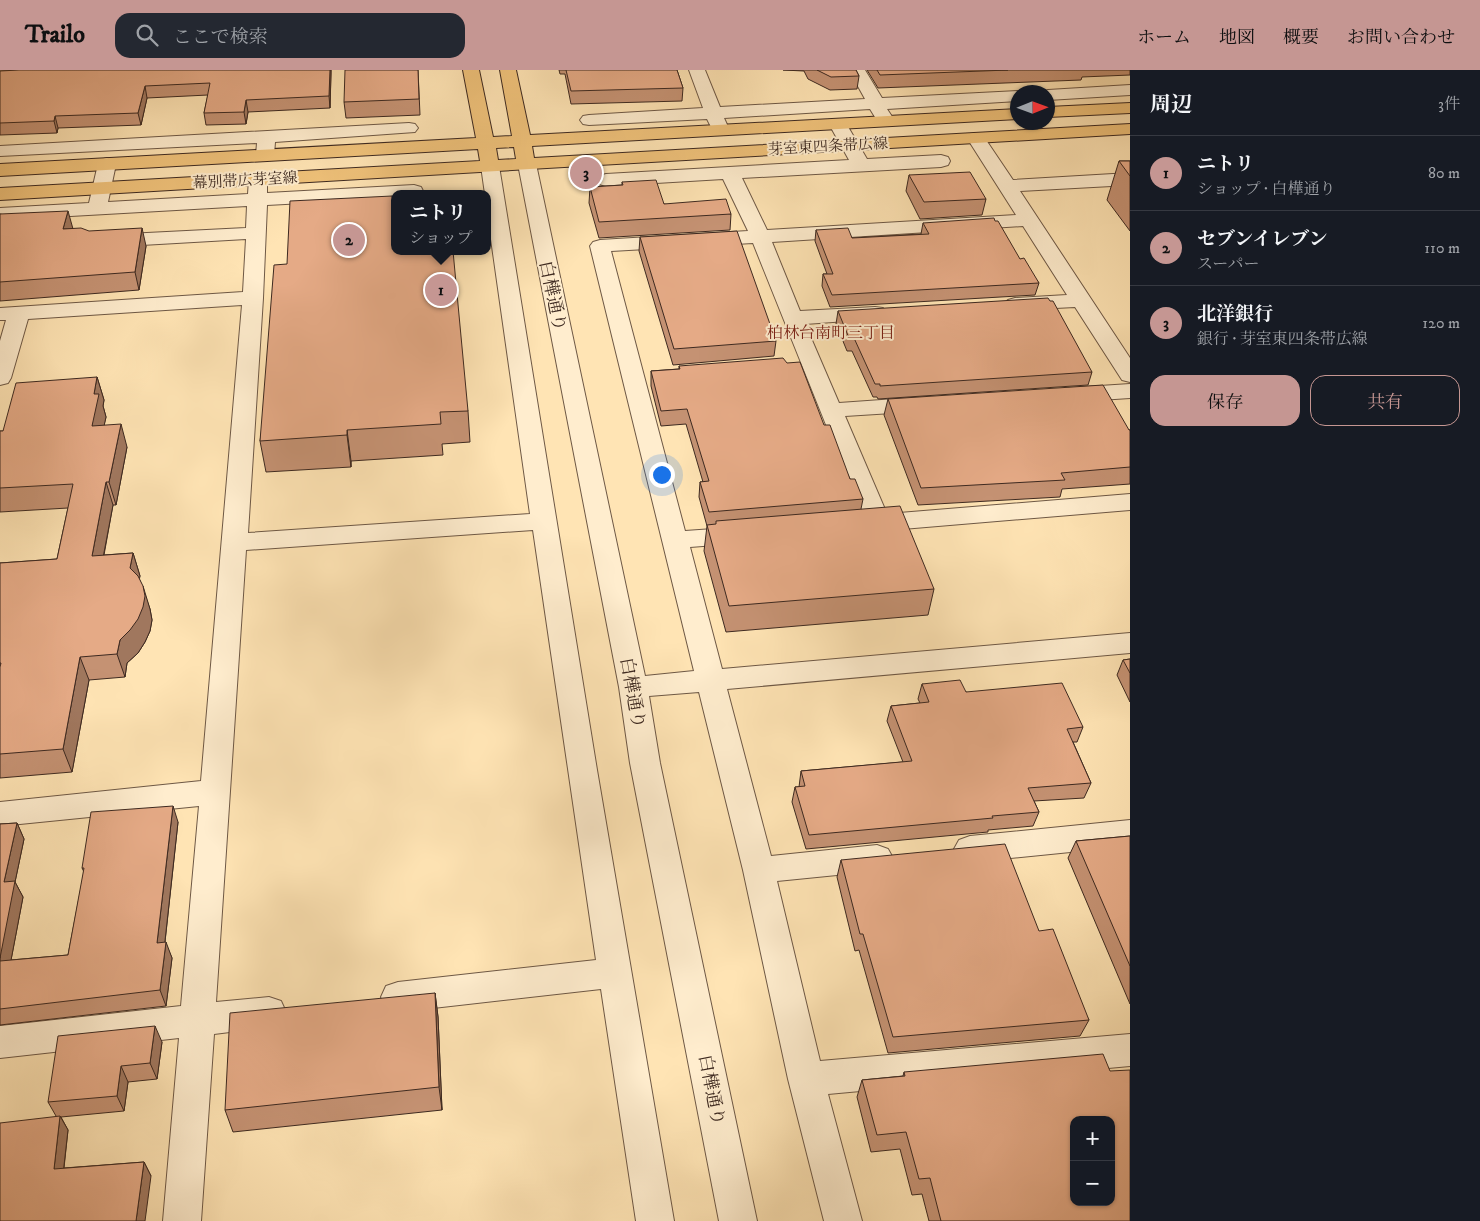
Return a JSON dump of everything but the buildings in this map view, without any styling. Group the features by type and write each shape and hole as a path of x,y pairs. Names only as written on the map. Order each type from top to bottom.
{"main road":[{"path":"471,70 488,155"},
{"path":"508,70 524,153"},
{"path":"1055,112 1130,108"},
{"name":"芽室東四条帯広線","path":"524,153 720,130 1010,114"},
{"name":"芽室東四条帯広線","path":"524,153 851,145 1130,129"},
{"name":"幕別帯広芽室線","path":"0,170 107,164 260,178 524,153"},
{"name":"幕別帯広芽室線","path":"0,194 260,178 488,155"}],"street":[{"path":"697,70 720,130"},
{"path":"857,70 886,121"},
{"path":"1055,95 1130,90"},
{"path":"589,120 1010,96"},
{"path":"838,124 861,166"},
{"path":"0,151 410,128"},
{"path":"182,1221 253,298 260,178 266,137"},
{"path":"976,138 1130,375"},
{"name":"白樺通り","path":"524,153 633,687 645,763 738,1221"},
{"path":"488,155 655,1221"},
{"path":"606,180 942,161"},
{"path":"97,209 107,164"},
{"path":"730,173 760,236 792,318 801,362 832,410 878,523"},
{"path":"0,214 97,209 260,178 402,190"},
{"path":"1007,186 1130,179"},
{"path":"843,1221 806,1079 759,870 675,540 643,376 600,246 1029,220"},
{"path":"94,241 256,233"},
{"path":"0,378 10,313 253,298"},
{"path":"991,305 1081,300"},
{"path":"792,318 892,312"},
{"path":"1050,396 1130,391"},
{"path":"832,410 941,403"},
{"path":"840,526 1130,502"},
{"path":"234,542 544,521"},
{"path":"675,540 762,533"},
{"path":"633,687 1130,643"},
{"path":"0,814 215,792"},
{"path":"944,851 1130,833"},
{"path":"759,870 905,855"},
{"path":"372,1000 615,973"},
{"path":"0,1042 295,1009"},
{"path":"806,1079 1130,1050"}],"place":[{"name":"北洋銀行","path":"586,173"},
{"name":"セブンイレブン","path":"349,240"},
{"name":"ニトリ","path":"441,290"}],"district":[{"name":"柏林台南町三丁目","path":"831,332"}]}
